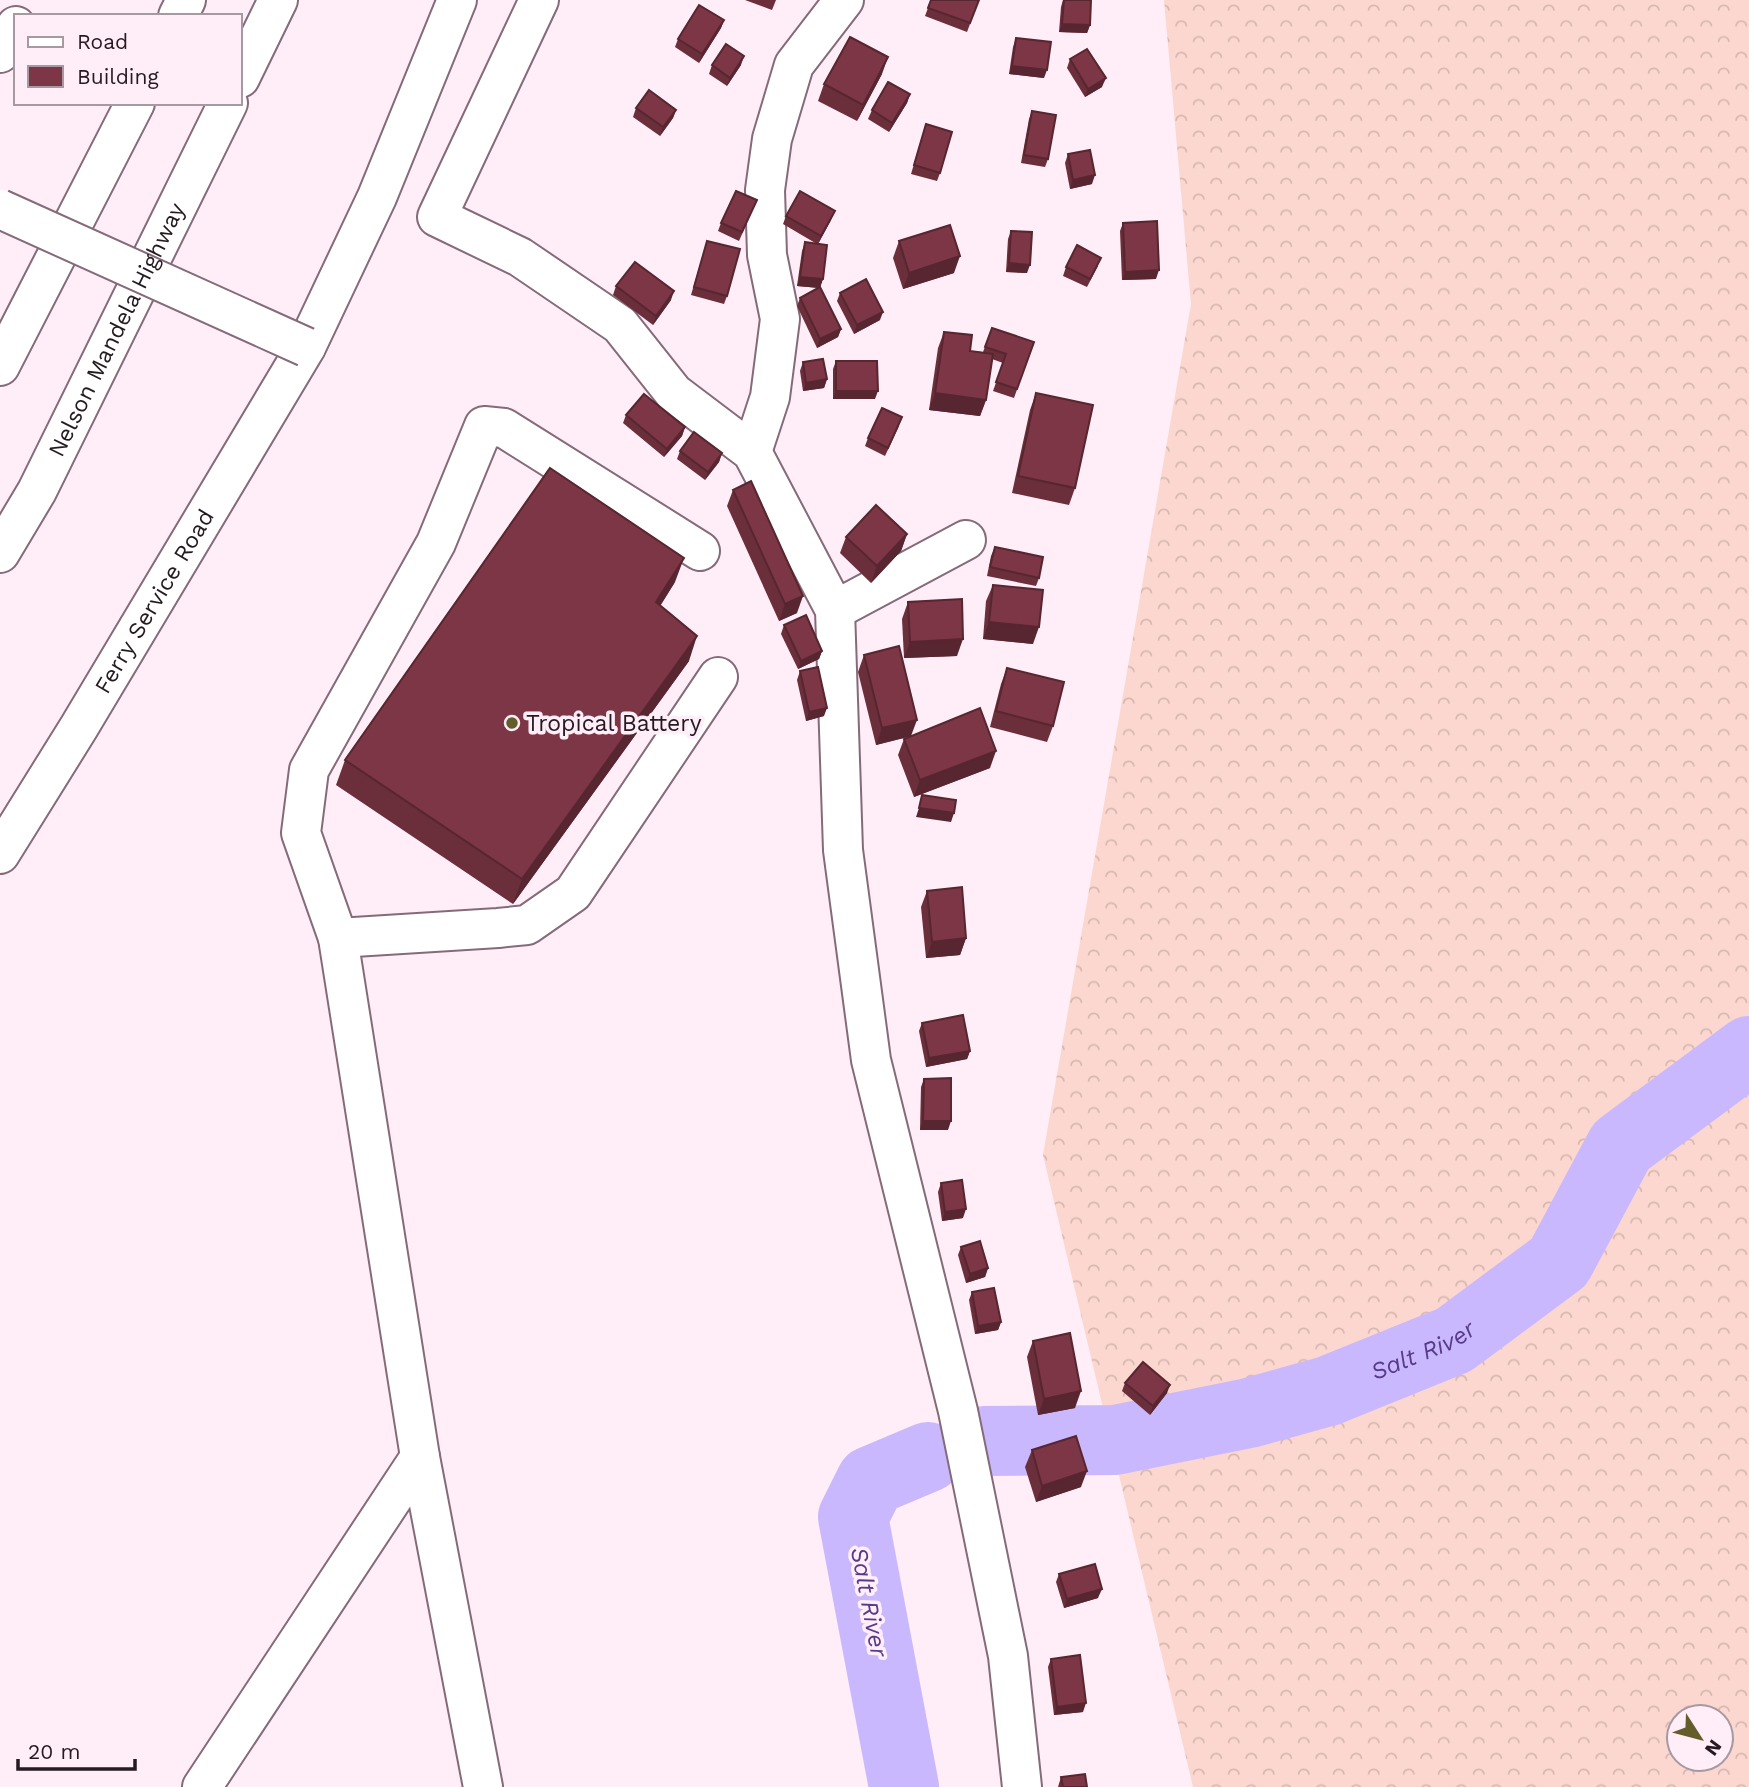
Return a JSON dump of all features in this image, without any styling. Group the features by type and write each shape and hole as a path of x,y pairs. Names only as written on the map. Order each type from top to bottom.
{"main road":[{"path":"242,74 278,0"},
{"name":"Ferry Service Road","path":"0,854 86,716 306,347 377,198 457,0"},
{"path":"539,0 437,217 520,257 620,325 674,393 752,452 835,610 843,850 871,1060 958,1411 1008,1656 1023,1787"},
{"path":"752,452 770,397 780,319 767,255 765,190 772,139 794,65 844,0"},
{"path":"0,53 14,29"},
{"path":"0,366 134,105"},
{"name":"Nelson Mandela Highway","path":"0,553 37,491 227,105"},
{"path":"0,209 306,347"},
{"path":"483,1787 420,1457 338,937 301,833 309,770 436,543 484,426 504,428 700,551"},
{"path":"835,610 966,540"},
{"path":"338,937 498,929 527,925 573,893 718,677"},
{"path":"202,1787 420,1457"}],"green space":[{"path":"1164,0 1749,0 1749,1787 1193,1787 1043,1155 1191,304"}],"building":[{"path":"931,0 979,0 970,23 928,8"},
{"path":"1064,0 1091,0 1090,25 1062,24"},
{"path":"699,5 724,20 702,54 678,39"},
{"path":"850,37 888,57 863,105 824,84"},
{"path":"1016,38 1051,42 1047,70 1012,66"},
{"path":"726,44 744,56 730,78 712,65"},
{"path":"1087,49 1106,78 1088,89 1070,59"},
{"path":"888,82 910,94 892,123 872,110"},
{"path":"649,90 676,110 663,127 636,108"},
{"path":"1032,111 1056,115 1048,159 1024,155"},
{"path":"926,124 952,132 940,173 914,165"},
{"path":"1090,150 1095,175 1073,180 1068,154"},
{"path":"736,191 757,200 742,232 721,223"},
{"path":"800,191 835,211 821,236 786,216"},
{"path":"1157,221 1159,270 1125,272 1123,223"},
{"path":"950,225 960,256 909,273 899,241"},
{"path":"1011,231 1032,232 1030,265 1009,263"},
{"path":"707,241 740,249 727,296 694,287"},
{"path":"805,242 827,245 823,279 800,277"},
{"path":"1077,245 1101,258 1090,279 1066,267"},
{"path":"635,262 674,291 656,316 616,286"},
{"path":"866,279 883,312 857,325 840,293"},
{"path":"820,287 841,329 820,339 800,298"},
{"path":"992,328 1034,342 1017,389 996,382 1006,354 985,347"},
{"path":"944,332 972,335 970,351 993,354 986,400 935,393"},
{"path":"823,359 827,379 806,383 803,362"},
{"path":"836,361 877,361 878,391 836,391"},
{"path":"1036,393 1093,405 1075,488 1018,476"},
{"path":"644,394 685,427 667,449 626,415"},
{"path":"882,408 902,417 888,448 868,438"},
{"path":"694,432 722,453 708,472 680,451"},
{"name":"Tropical Battery","path":"550,468 684,558 656,602 697,636 522,879 345,760"},
{"path":"751,481 803,596 785,604 733,490"},
{"path":"876,505 907,534 877,566 846,537"},
{"path":"995,547 1043,557 1039,578 990,567"},
{"path":"993,585 1043,590 1039,627 989,622"},
{"path":"962,599 963,639 910,642 908,602"},
{"path":"806,615 822,651 801,661 784,625"},
{"path":"899,646 917,720 882,728 864,655"},
{"path":"818,667 827,708 809,712 800,671"},
{"path":"1007,668 1064,682 1053,726 996,711"},
{"path":"980,708 996,751 920,780 904,739"},
{"path":"922,795 956,800 954,813 919,808"},
{"path":"962,887 966,938 932,942 927,891"},
{"path":"963,1015 970,1051 929,1058 922,1023"},
{"path":"951,1078 951,1121 923,1121 924,1079"},
{"path":"962,1180 966,1209 945,1212 941,1183"},
{"path":"980,1241 988,1268 970,1274 961,1247"},
{"path":"994,1288 1001,1322 978,1326 972,1292"},
{"path":"1070,1333 1081,1391 1044,1399 1033,1341"},
{"path":"1143,1362 1170,1385 1153,1406 1125,1383"},
{"path":"1076,1436 1087,1471 1042,1486 1032,1450"},
{"path":"1095,1564 1102,1589 1067,1599 1059,1574"},
{"path":"1080,1655 1086,1703 1057,1707 1051,1659"},
{"path":"1085,1774 1087,1787 1063,1787 1061,1777"}],"waterway":[{"name":"Salt River","path":"984,1441 1115,1440 1249,1413 1328,1391 1454,1340 1559,1262 1621,1146 1749,1051"},
{"name":"Salt River","path":"904,1787 853,1517 871,1481 928,1457"}],"place":[{"name":"Tropical Battery","path":"512,723"}]}
